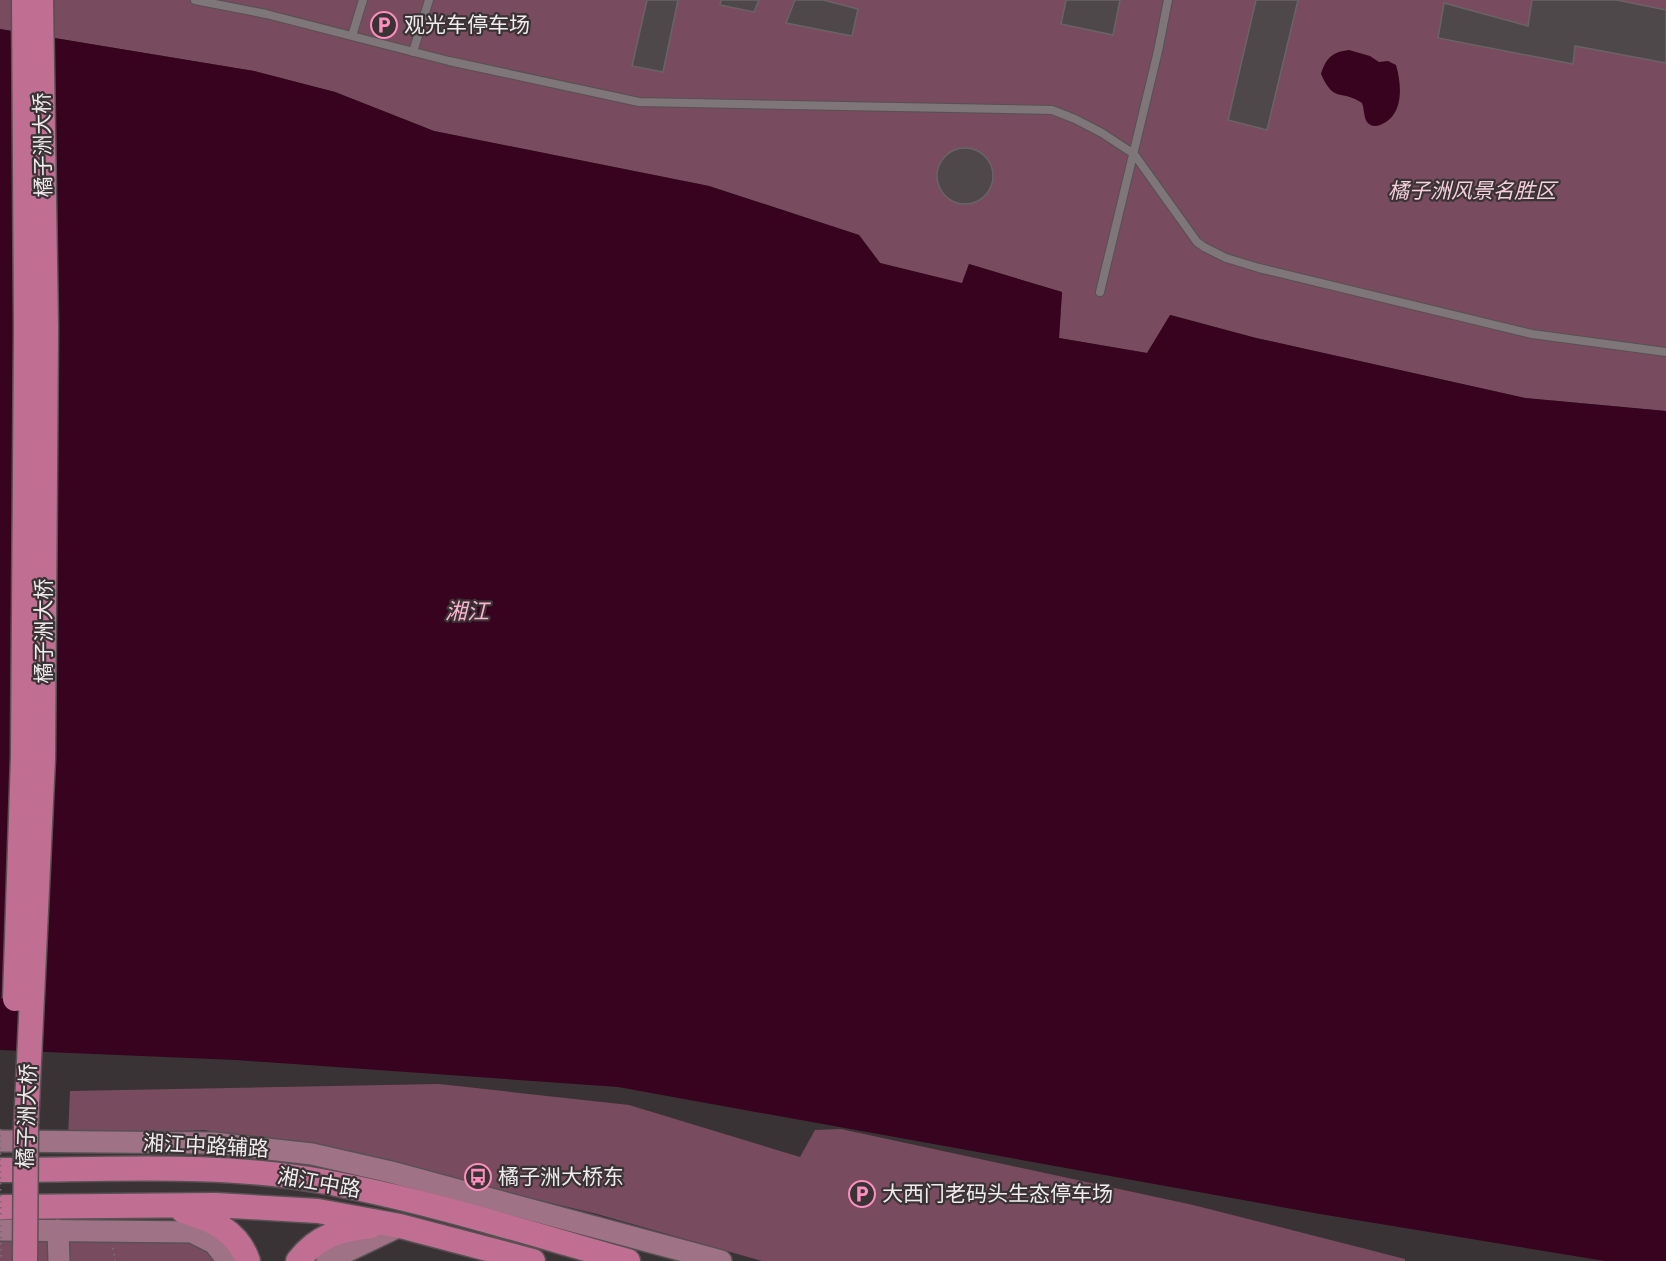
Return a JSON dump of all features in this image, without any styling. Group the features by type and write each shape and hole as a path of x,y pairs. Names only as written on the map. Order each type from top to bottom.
{"main road":[{"name":"橘子洲大桥","path":"11,1261 11,1131 23,745 26,340 24,0"},
{"name":"橘子洲大桥","path":"25,1261 26,1127 43,734 46,328 41,0"},
{"name":"湘江中路","path":"0,1170 219,1171 325,1182 449,1211 628,1261"},
{"name":"湘江中路","path":"0,1207 163,1205 282,1208 349,1216 400,1226 530,1260"},
{"path":"163,1205 200,1216 219,1225 239,1245 248,1261"},
{"path":"298,1261 309,1247 333,1233 359,1227 400,1226"}],"street":[{"name":"湘江中路辅路","path":"0,1141 213,1143 312,1154 391,1172 721,1261"},
{"path":"327,1261 400,1226"},
{"path":"0,1230 192,1232 214,1243 228,1261"},
{"path":"58,1230 59,1261"}],"lane":[{"path":"195,0 266,14 413,52 639,102 1052,110 1102,133 1134,154 1197,242 1226,258 1532,334 1666,352"},
{"path":"352,36 363,0"},
{"path":"413,52 429,0"},
{"path":"1100,292 1134,154 1168,0"}],"path":[{"path":"0,1129 1,1261"}],"green space":[{"name":"橘子洲风景名胜区","path":"0,0 1666,0 1666,411 1525,398 1256,338 1171,315 1147,353 1059,338 1062,292 969,264 962,284 880,263 859,235 709,186 434,131 335,92 254,71 0,29"},
{"path":"439,1084 629,1105 800,1157 815,1130 841,1129 1193,1205 1405,1259 1405,1261 762,1261 597,1214 337,1151 204,1130 68,1137 70,1091"},
{"path":"0,1237 197,1241 222,1261 0,1261"}],"water":[{"name":"湘江","path":"0,29 254,71 335,92 434,131 709,186 859,235 880,263 962,283 969,264 1062,292 1059,338 1147,353 1170,315 1256,338 1525,398 1666,411 1666,1261 1605,1261 1320,1214 618,1087 236,1060 0,1050"},
{"path":"1349,50 1370,56 1379,62 1388,61 1396,65 1400,91 1397,108 1388,121 1380,125 1373,126 1368,123 1362,103 1334,93 1321,74 1330,57 1338,52"}],"building":[{"path":"647,0 678,0 663,72 632,66"},
{"path":"721,0 759,0 754,12 720,5"},
{"path":"795,0 823,0 858,9 852,36 786,23"},
{"path":"1066,0 1120,0 1113,35 1061,24"},
{"path":"1256,0 1298,0 1267,130 1228,120"},
{"path":"1532,0 1617,0 1666,10 1666,63 1575,46 1573,64 1438,38 1444,3 1528,26"},
{"path":"965,148 976,150 985,156 991,165 993,176 991,187 985,196 976,202 965,204 954,202 945,196 939,187 937,176 939,165 945,156 954,150"}],"place":[{"name":"观光车停车场","path":"384,25"},
{"name":"橘子洲大桥东","path":"478,1177"},
{"name":"大西门老码头生态停车场","path":"862,1194"}]}
